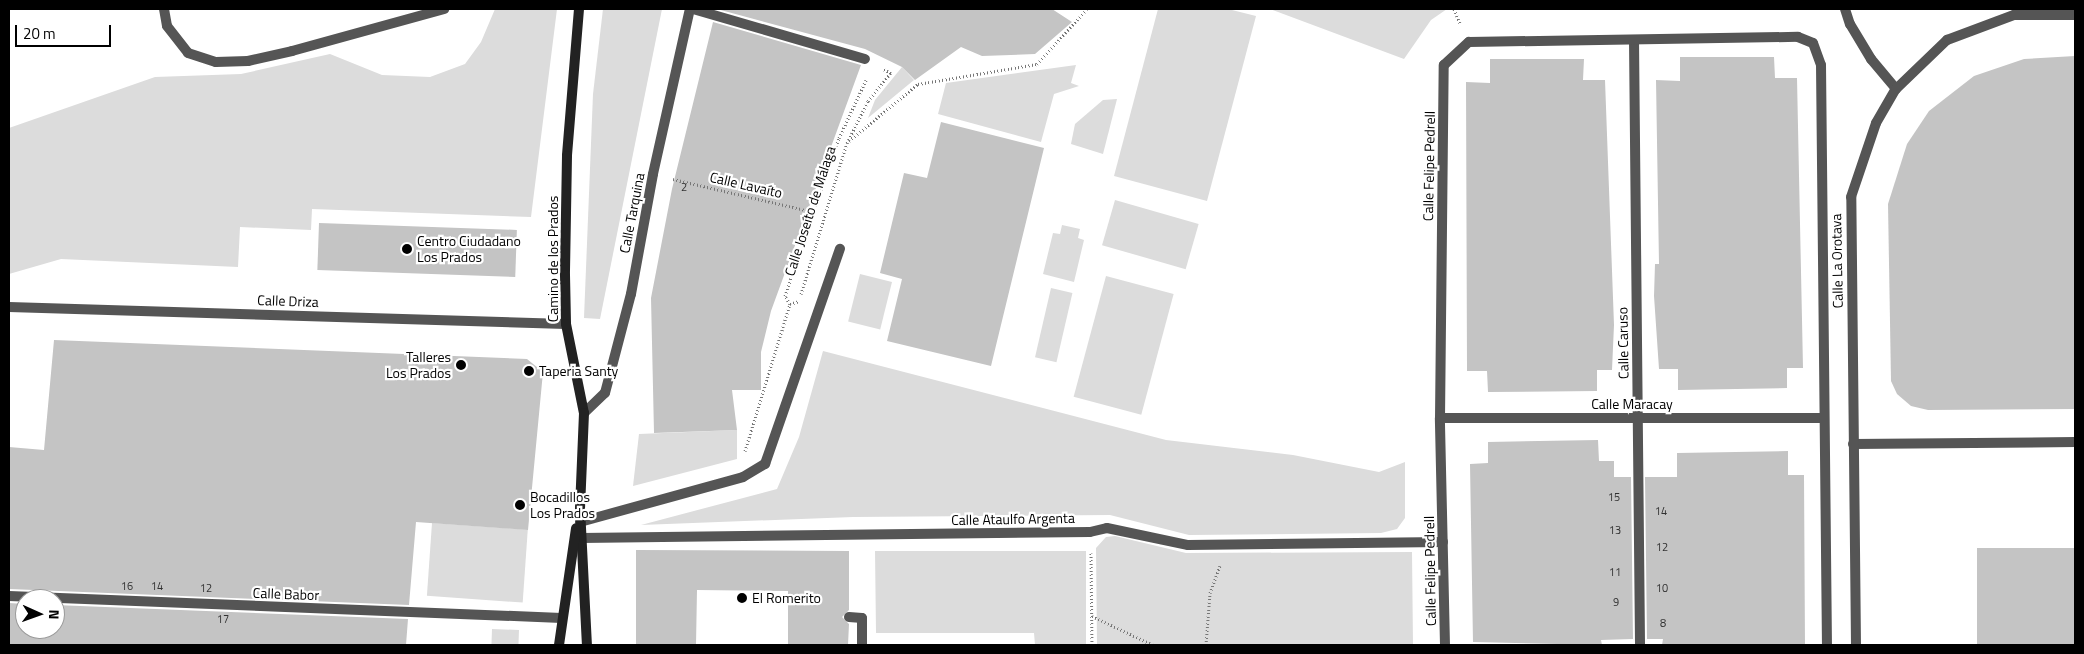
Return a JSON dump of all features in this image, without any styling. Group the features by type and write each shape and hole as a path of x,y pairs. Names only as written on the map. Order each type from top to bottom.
{"main road":[{"name":"Camino de los Prados","path":"579,9 567,156 566,324 584,413 580,522 586,645"},
{"name":"Camino de los Prados","path":"559,645 580,508"}],"street":[{"path":"164,9 167,26 188,53 216,62 274,55 444,9"},
{"path":"692,9 866,59"},
{"name":"Calle Tarquina","path":"584,413 605,393 621,330 692,9"},
{"path":"1845,9 1850,24 1871,59 1896,89"},
{"name":"Calle La Orotava","path":"1856,645 1850,197 1876,123 1896,89 1947,40 2014,16 2075,15"},
{"name":"Calle Felipe Pedrell","path":"1445,645 1440,418 1444,65 1469,42 1798,37 1813,43 1821,64 1824,418"},
{"name":"Calle Caruso","path":"1634,40 1640,645"},
{"path":"580,522 743,477 765,464 840,249"},
{"name":"Calle Driza","path":"13,306 566,324"},
{"name":"Calle Maracay","path":"1440,418 1824,418"},
{"path":"1824,418 1827,645"},
{"path":"1853,444 2075,442"},
{"name":"Calle Ataulfo Argenta","path":"581,538 1090,532 1108,528 1188,546 1443,542"},
{"name":"Calle Babor","path":"9,596 562,618"},
{"path":"849,618 862,618 862,645"}],"path":[{"name":"Calle Joseíto de Málaga","path":"790,304 800,301 800,288 847,143 918,84 1037,64 1087,9"},
{"name":"Calle Joseíto de Málaga","path":"776,355 790,304 785,296 839,138 870,71"},
{"path":"847,143 868,101 891,73"},
{"name":"Calle Lavaíto","path":"673,179 813,214"},
{"path":"1090,532 1092,645"},
{"path":"1206,645 1210,593 1230,545"},
{"path":"1092,616 1153,645"}],"shaded area":[{"path":"495,9 557,9 531,217 312,209 311,230 240,227 238,267 61,259 9,274 9,128 155,77 241,74 330,54 382,75 430,77 465,64 481,42"},
{"path":"603,9 662,9 600,319 584,318 593,94"},
{"path":"1158,9 1228,9 1256,16 1207,201 1114,176"},
{"path":"1270,9 1447,9 1431,20 1404,59"},
{"path":"1076,65 1071,83 1079,86 1054,94 1041,142 938,114 946,83"},
{"path":"902,67 914,80 868,118 875,100"},
{"path":"1117,99 1103,154 1071,144 1075,124 1103,100"},
{"path":"1115,200 1199,224 1186,269 1102,245"},
{"path":"1062,225 1080,229 1078,238 1084,240 1074,282 1043,274 1053,233 1060,234"},
{"path":"860,274 892,282 880,330 848,322"},
{"path":"1106,276 1174,294 1141,415 1074,397"},
{"path":"1051,288 1072,293 1056,362 1035,357"},
{"path":"823,351 1166,440 1293,455 1379,472 1405,462 1405,518 1397,529 1381,533 1189,535 1110,515 853,517 641,525 777,489 799,437"},
{"path":"737,430 737,459 633,486 639,434"},
{"path":"432,523 528,530 523,603 427,596"},
{"path":"1115,536 1186,553 1412,552 1413,645 1097,645 1096,548 1106,537"},
{"path":"875,551 1086,551 1086,645 1035,645 1034,633 876,633"},
{"path":"492,629 519,630 518,645 491,645"}],"building":[{"path":"717,9 1052,9 1072,22 1035,54 982,56 961,47 915,80 902,67 865,49"},
{"path":"713,22 861,65 771,311 761,352 761,390 732,390 737,430 654,433 651,298 672,189"},
{"path":"2075,56 2075,409 1928,410 1911,406 1897,394 1891,381 1888,204 1907,144 1929,111 1974,76 2024,59"},
{"path":"1680,57 1774,57 1775,78 1797,78 1803,368 1787,368 1787,388 1678,390 1678,369 1659,369 1654,296 1655,264 1659,264 1656,80 1680,81"},
{"path":"1490,59 1584,59 1583,80 1605,80 1614,325 1612,370 1597,370 1597,391 1488,392 1487,371 1467,371 1466,82 1490,83"},
{"path":"941,122 1044,148 991,366 887,341 902,279 880,273 904,173 927,178"},
{"path":"319,223 517,230 515,277 317,270"},
{"path":"54,340 527,359 543,372 528,530 416,522 409,605 65,591 65,589 9,589 9,447 44,450"},
{"path":"1598,440 1599,461 1614,461 1614,477 1631,477 1633,639 1601,640 1602,645 1473,642 1470,464 1488,463 1488,442"},
{"path":"1788,451 1788,475 1804,475 1805,645 1662,645 1663,639 1647,639 1645,477 1677,477 1677,453"},
{"path":"1977,548 2075,548 2075,645 1977,645"},
{"name":"El Romerito","path":"636,550 849,551 849,610 842,617 849,624 848,645 788,645 788,591 697,590 696,645 636,645"},
{"path":"9,603 15,603 15,639 65,639 65,605 408,619 406,645 9,645"}],"place":[{"name":"Centro Ciudadano Los Prados","path":"407,249"},
{"name":"Talleres Los Prados","path":"461,365"},
{"name":"Taperia Santy","path":"529,371"},
{"name":"Bocadillos Los Prados","path":"520,505"},
{"name":"El Romerito","path":"742,598"}]}
